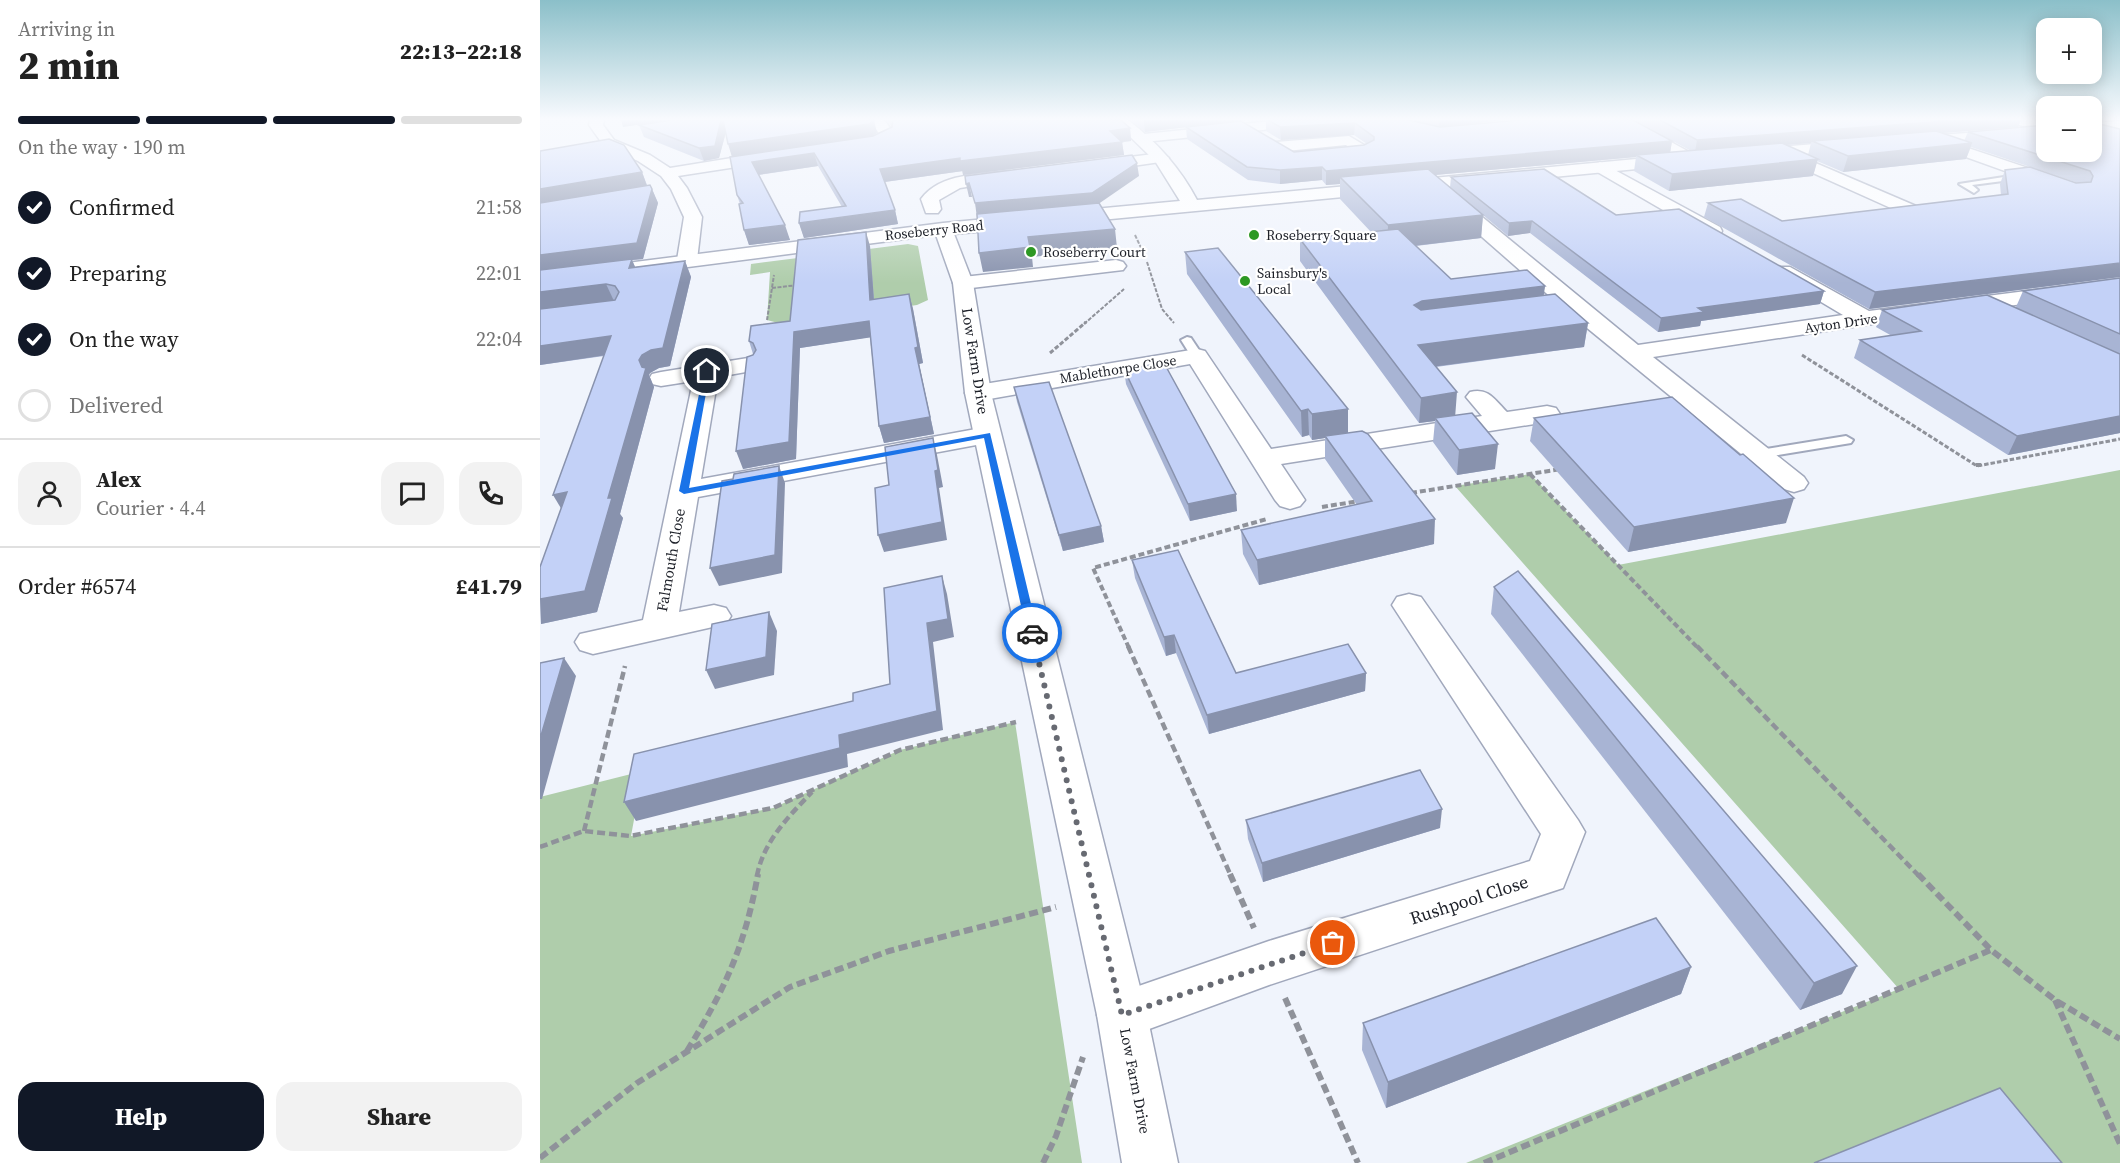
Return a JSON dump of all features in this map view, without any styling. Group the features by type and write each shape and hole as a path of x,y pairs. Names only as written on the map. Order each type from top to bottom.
{"street":[{"path":"669,174 679,188 693,217 687,260"},
{"path":"1173,174 1191,205"},
{"name":"Roseberry Road","path":"540,280 687,260 938,219 1191,205 1522,174"},
{"path":"1613,174 1727,239"},
{"path":"1829,174 1910,210"},
{"path":"920,189 939,190 975,180 1028,175"},
{"path":"2032,175 2076,191"},
{"path":"1429,183 1573,310 1634,353 1794,483"},
{"path":"657,192 679,188"},
{"path":"938,219 930,199 939,190"},
{"name":"Low Farm Drive","path":"938,219 963,283 991,391 987,435 1122,1015 1150,1163"},
{"path":"1766,262 1865,318"},
{"path":"963,283 1116,266"},
{"name":"Ayton Drive","path":"1634,353 1865,318 2120,285"},
{"path":"1987,304 2018,319"},
{"name":"Mablethorpe Close","path":"991,391 1192,348 1265,458 1293,506"},
{"path":"662,379 748,364"},
{"name":"Falmouth Close","path":"645,631 684,491 707,371"},
{"path":"1479,397 1501,422"},
{"path":"1265,458 1547,414"},
{"name":"Falmouth Close","path":"684,491 987,435"},
{"name":"Rushpool Close","path":"1122,1015 1269,963 1546,875 1563,831 1409,605"},
{"name":"Falmouth Close","path":"593,642 714,616"}],"lane":[{"path":"1974,190 1963,184 2032,175"},
{"path":"1760,454 1846,440"}],"path":[{"path":"1132,228 1162,309 1192,348"},
{"path":"767,320 774,272 777,270"},
{"path":"1141,276 1149,270"},
{"path":"772,288 800,285"},
{"path":"991,391 1032,368 1126,288"},
{"path":"1769,333 1977,466 2120,439"},
{"path":"1410,493 1564,468"},
{"path":"1530,474 1991,950 2055,1000 2120,1039"},
{"path":"1358,1163 1094,568 1293,506 1364,500"},
{"path":"584,831 645,631"},
{"path":"540,847 584,831 630,836 773,808 900,750 1051,714"},
{"path":"687,1051 718,1000 741,947 752,913 759,867 781,824 814,790"},
{"path":"540,1158 637,1083 790,987 889,951 1094,897"},
{"path":"1484,1163 1991,950"},
{"path":"2055,1000 2120,1144"},
{"path":"1043,1163 1056,1136 1086,1049"}],"green space":[{"path":"908,244 918,246 928,300 917,305 782,324 767,320 770,272 750,275 751,264"},
{"path":"2120,470 2120,1163 1466,1163 1899,989 1455,486 1530,474 1618,565"},
{"path":"1015,722 1082,1163 540,1163 540,797 643,771 631,836 773,808 900,750"}],"building":[{"path":"540,174 628,174 540,189"},
{"path":"733,174 758,174 785,225 744,230 739,204 743,203 737,195"},
{"path":"827,174 882,174 895,210 799,223 800,212 846,206"},
{"path":"1120,174 1092,193 975,203 969,183 966,184 965,176"},
{"path":"1370,174 1434,174 1483,215 1388,225 1340,177"},
{"path":"1483,174 1552,174 1616,215 1679,209 1824,291 1698,308 1704,312 1661,318 1532,221 1509,223 1451,177"},
{"path":"2006,174 2051,174 2076,183 2091,182 2092,174 2120,174 2120,263 1875,292 1708,203 1741,199 1782,221 2008,194"},
{"path":"650,185 652,189 637,243 540,255 540,203"},
{"path":"1099,203 1115,229 1028,237 1030,247 979,253 977,214"},
{"path":"1398,229 1451,279 1527,270 1545,286 1422,301 1414,305 1421,310 1555,294 1588,323 1418,345 1457,392 1421,398 1300,239"},
{"path":"866,232 870,300 909,294 918,347 915,348 930,417 879,426 869,321 794,332 789,442 736,451 747,357 753,355 756,350 753,343 749,341 751,326 790,321 798,240"},
{"path":"1218,248 1348,409 1312,414 1308,409 1301,411 1185,252"},
{"path":"632,259 629,268 685,261 663,348 651,350 642,355 639,360 642,367 646,368 608,498 612,498 585,591 540,599 540,567 567,492 553,495 611,336 540,346 540,309 615,300 619,292 615,286 606,284 540,292 540,270"},
{"path":"2120,278 2120,334 2023,291"},
{"path":"1987,295 2120,354 2120,416 2017,436 1860,340 1921,331 1882,310"},
{"path":"1164,363 1236,494 1188,504 1124,369"},
{"path":"1049,382 1101,526 1059,535 1014,387"},
{"path":"1672,397 1794,498 1634,527 1534,418"},
{"path":"1472,413 1498,444 1459,450 1435,418"},
{"path":"1362,431 1368,434 1435,519 1257,560 1241,530 1372,501 1325,436"},
{"path":"933,438 942,522 878,535 875,488 889,485 885,447"},
{"path":"779,466 775,555 710,568 722,481 733,479 734,474"},
{"path":"1178,550 1236,673 1348,644 1366,673 1207,715 1174,635 1164,637 1132,560"},
{"path":"1518,571 1857,966 1814,983 1494,587"},
{"path":"942,576 948,619 927,623 937,711 839,735 840,748 624,802 634,754 853,701 853,693 890,684 884,588"},
{"path":"769,612 766,657 706,670 712,624"},
{"path":"564,658 540,739 540,663"},
{"path":"1420,770 1442,809 1262,863 1246,820"},
{"path":"1656,918 1691,967 1388,1082 1363,1023"},
{"path":"2000,1088 2062,1163 1814,1163"}],"way so far":[{"path":"1032,633 1122,1015 1333,943"}],"place":[{"name":"Roseberry Square","path":"1254,235"},
{"name":"Roseberry Court","path":"1031,252"},
{"name":"Sainsbury's Local","path":"1245,281"}],"route":[{"path":"707,371 684,491 987,435 1032,633"}]}
